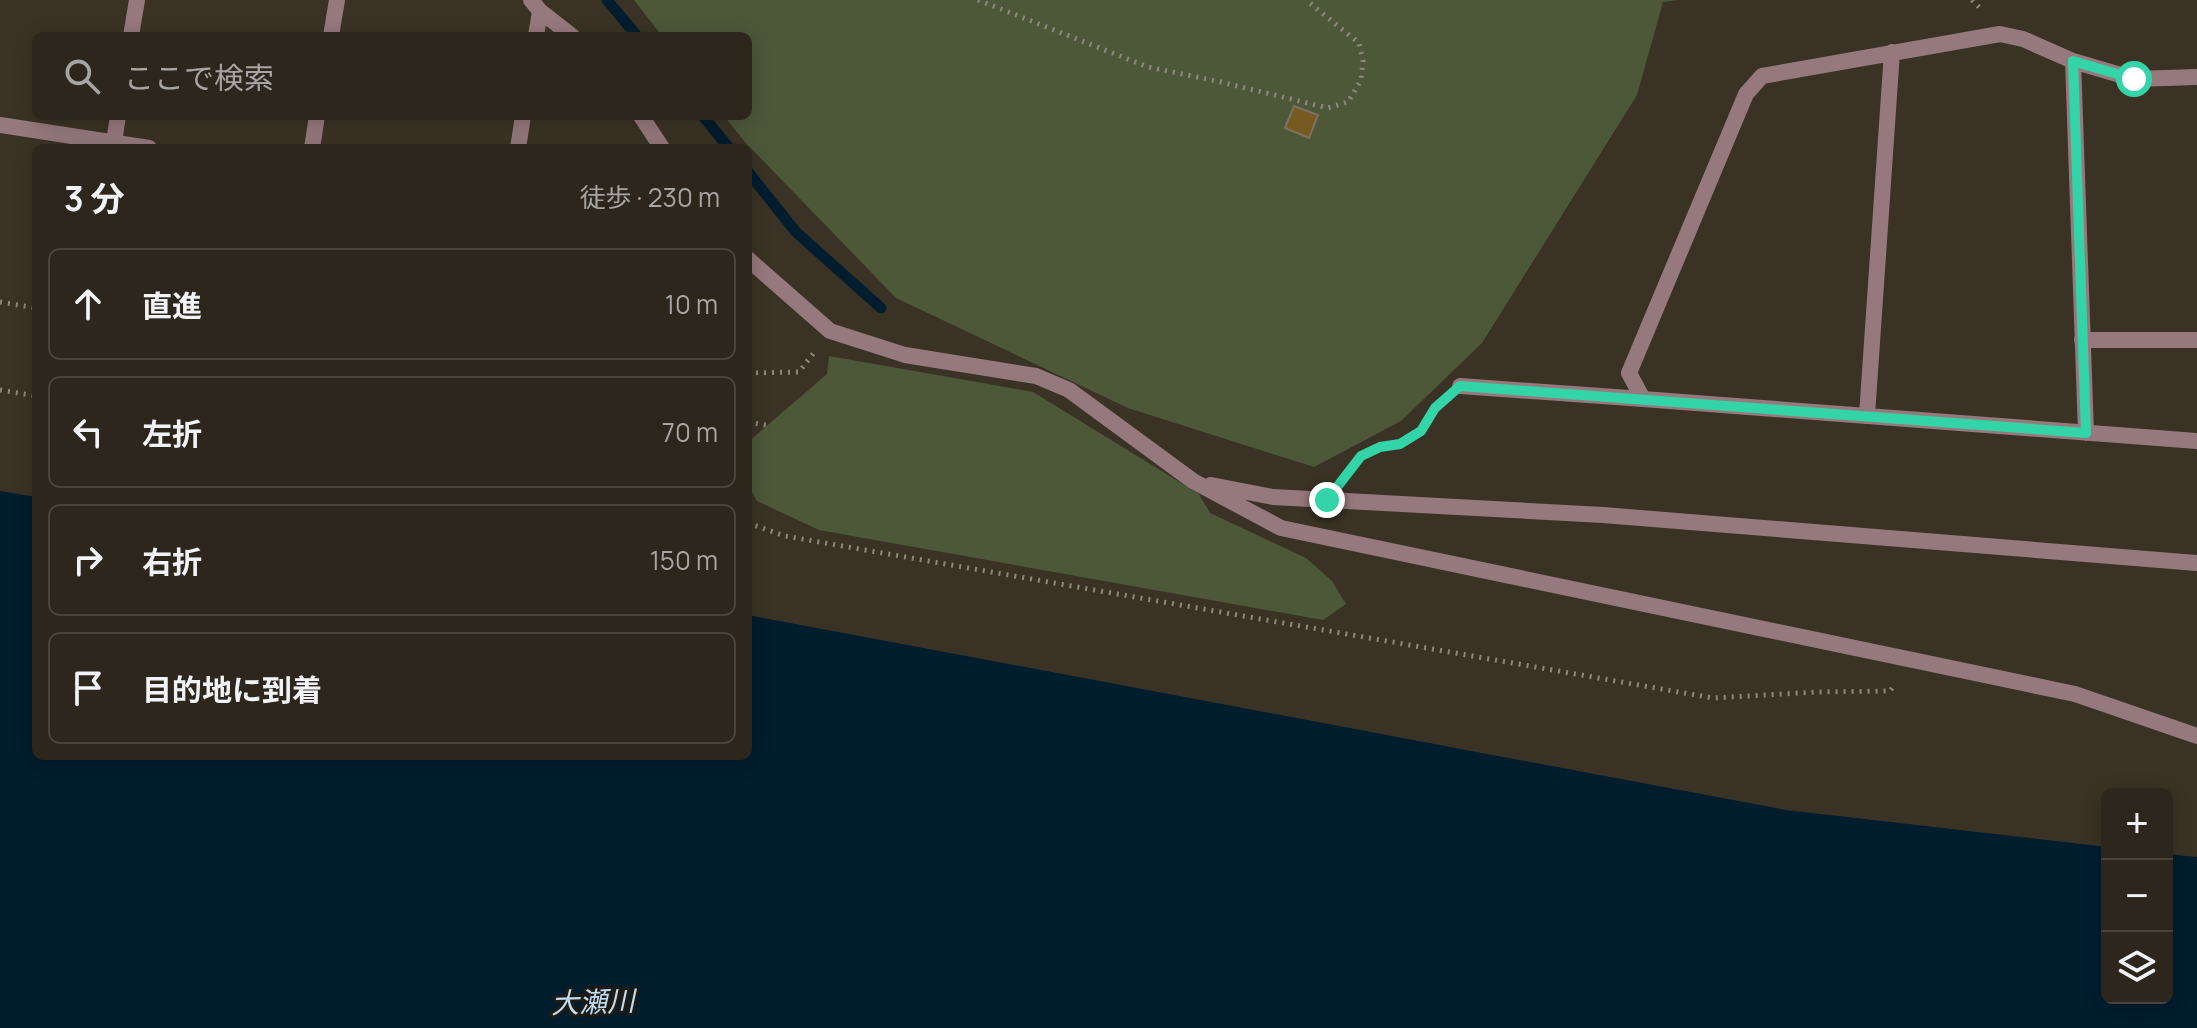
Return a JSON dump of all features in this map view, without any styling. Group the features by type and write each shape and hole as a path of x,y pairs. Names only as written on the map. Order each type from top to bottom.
{"street":[{"path":"132,32 137,0"},
{"path":"332,32 337,0"},
{"path":"536,6 536,32"},
{"path":"536,6 567,32"},
{"path":"1643,399 1629,373 1746,94 1762,76 2000,34 2023,39 2073,61 2134,79 2197,77"},
{"path":"1867,415 1892,52"},
{"path":"2073,61 2086,433"},
{"path":"114,142 117,120"},
{"path":"313,144 316,120"},
{"path":"519,144 522,120"},
{"path":"644,120 659,144"},
{"path":"0,125 126,144"},
{"path":"752,263 830,331 905,355 1036,376 1069,390 1193,481 1281,528 2075,694 2197,736"},
{"path":"2082,340 2197,340"},
{"path":"1460,386 2197,441"},
{"path":"1193,481 1273,497 1603,515 2197,563"}],"path":[{"path":"978,0 1148,67 1328,108 1348,102 1361,80 1363,61 1359,43 1306,0"},
{"path":"0,302 32,307"},
{"path":"752,373 799,372 830,331"},
{"path":"1327,500 1361,456 1380,447 1400,444 1421,431 1435,408 1460,386"},
{"path":"0,390 32,395"},
{"path":"752,423 771,426"},
{"path":"752,524 785,536 1713,698 1890,691 1913,659"}],"green space":[{"path":"634,0 1678,0 1663,2 1637,95 1482,343 1401,421 1314,467 1128,408 896,298 727,120 752,120 752,32 659,32"},
{"path":"829,356 1033,392 1199,494 1210,513 1306,558 1332,581 1346,604 1323,620 819,530 757,501 752,492 752,439 827,374"}],"water":[{"name":"大瀬川","path":"0,491 32,496 32,760 752,760 752,616 1786,810 2101,846 2101,1004 2173,1004 2173,855 2197,857 2197,1028 0,1028"}],"building":[{"path":"1294,106 1318,115 1309,138 1285,128"}],"waterway":[{"path":"607,0 634,32"},
{"path":"706,120 726,144"},
{"path":"752,177 796,232 881,308"}],"route":[{"path":"1327,500 1361,456 1380,447 1400,444 1421,431 1435,408 1460,386 2086,433 2073,61 2134,79"}]}
